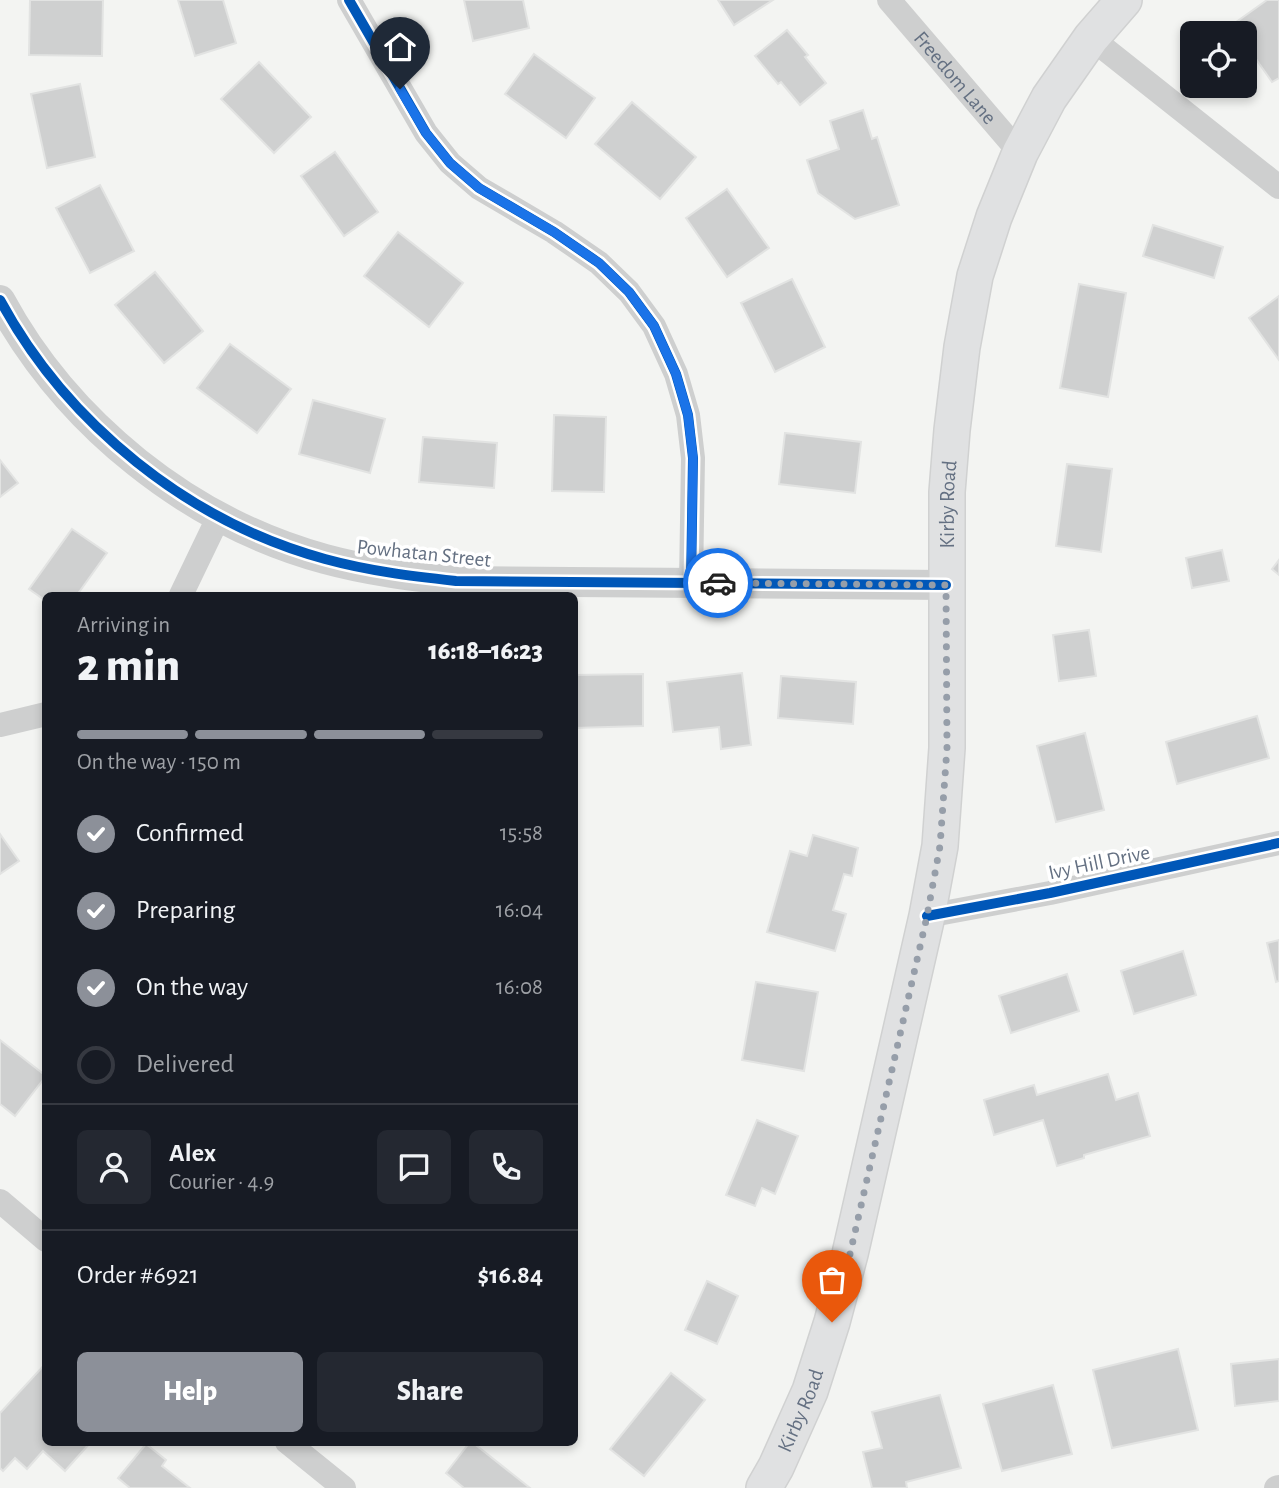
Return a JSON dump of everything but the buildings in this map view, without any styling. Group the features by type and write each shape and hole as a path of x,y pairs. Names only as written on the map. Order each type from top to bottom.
{"main road":[{"name":"Kirby Road","path":"764,1488 810,1391 832,1322 927,916 940,846 947,748 947,492 962,347 975,276 994,217 1020,153 1049,98 1091,38 1124,0"}],"street":[{"path":"349,0 426,133 450,163 479,188 554,232 599,263 629,292 654,326 676,374 688,415 693,458 691,583"},
{"name":"Freedom Lane","path":"889,0 1020,153"},
{"path":"1091,38 1279,187"},
{"name":"Powhatan Street","path":"0,300 37,359 77,407 123,451 173,489 219,516 259,535 323,558 382,572 456,581 946,585"},
{"path":"182,592 219,516"},
{"path":"0,725 42,714"},
{"name":"Ivy Hill Drive","path":"927,916 1050,893 1279,843"},
{"path":"0,1201 42,1237"},
{"path":"292,1446 344,1488"}],"cycle path":[{"path":"349,0 426,133 450,163 479,188 554,232 599,263 629,292 654,326 676,374 688,415 693,458 691,583"},
{"path":"0,300 28,345 60,388 96,427 137,462 180,493 226,520 275,542 325,559 374,570 456,581 946,585"},
{"path":"927,916 1050,893 1279,843"}],"way so far":[{"path":"718,583 946,585 947,748 940,846 927,916 832,1322"}],"route":[{"path":"400,89 426,133 450,163 479,188 554,232 599,263 629,292 654,326 676,374 688,415 693,458 691,583 718,583"}]}
